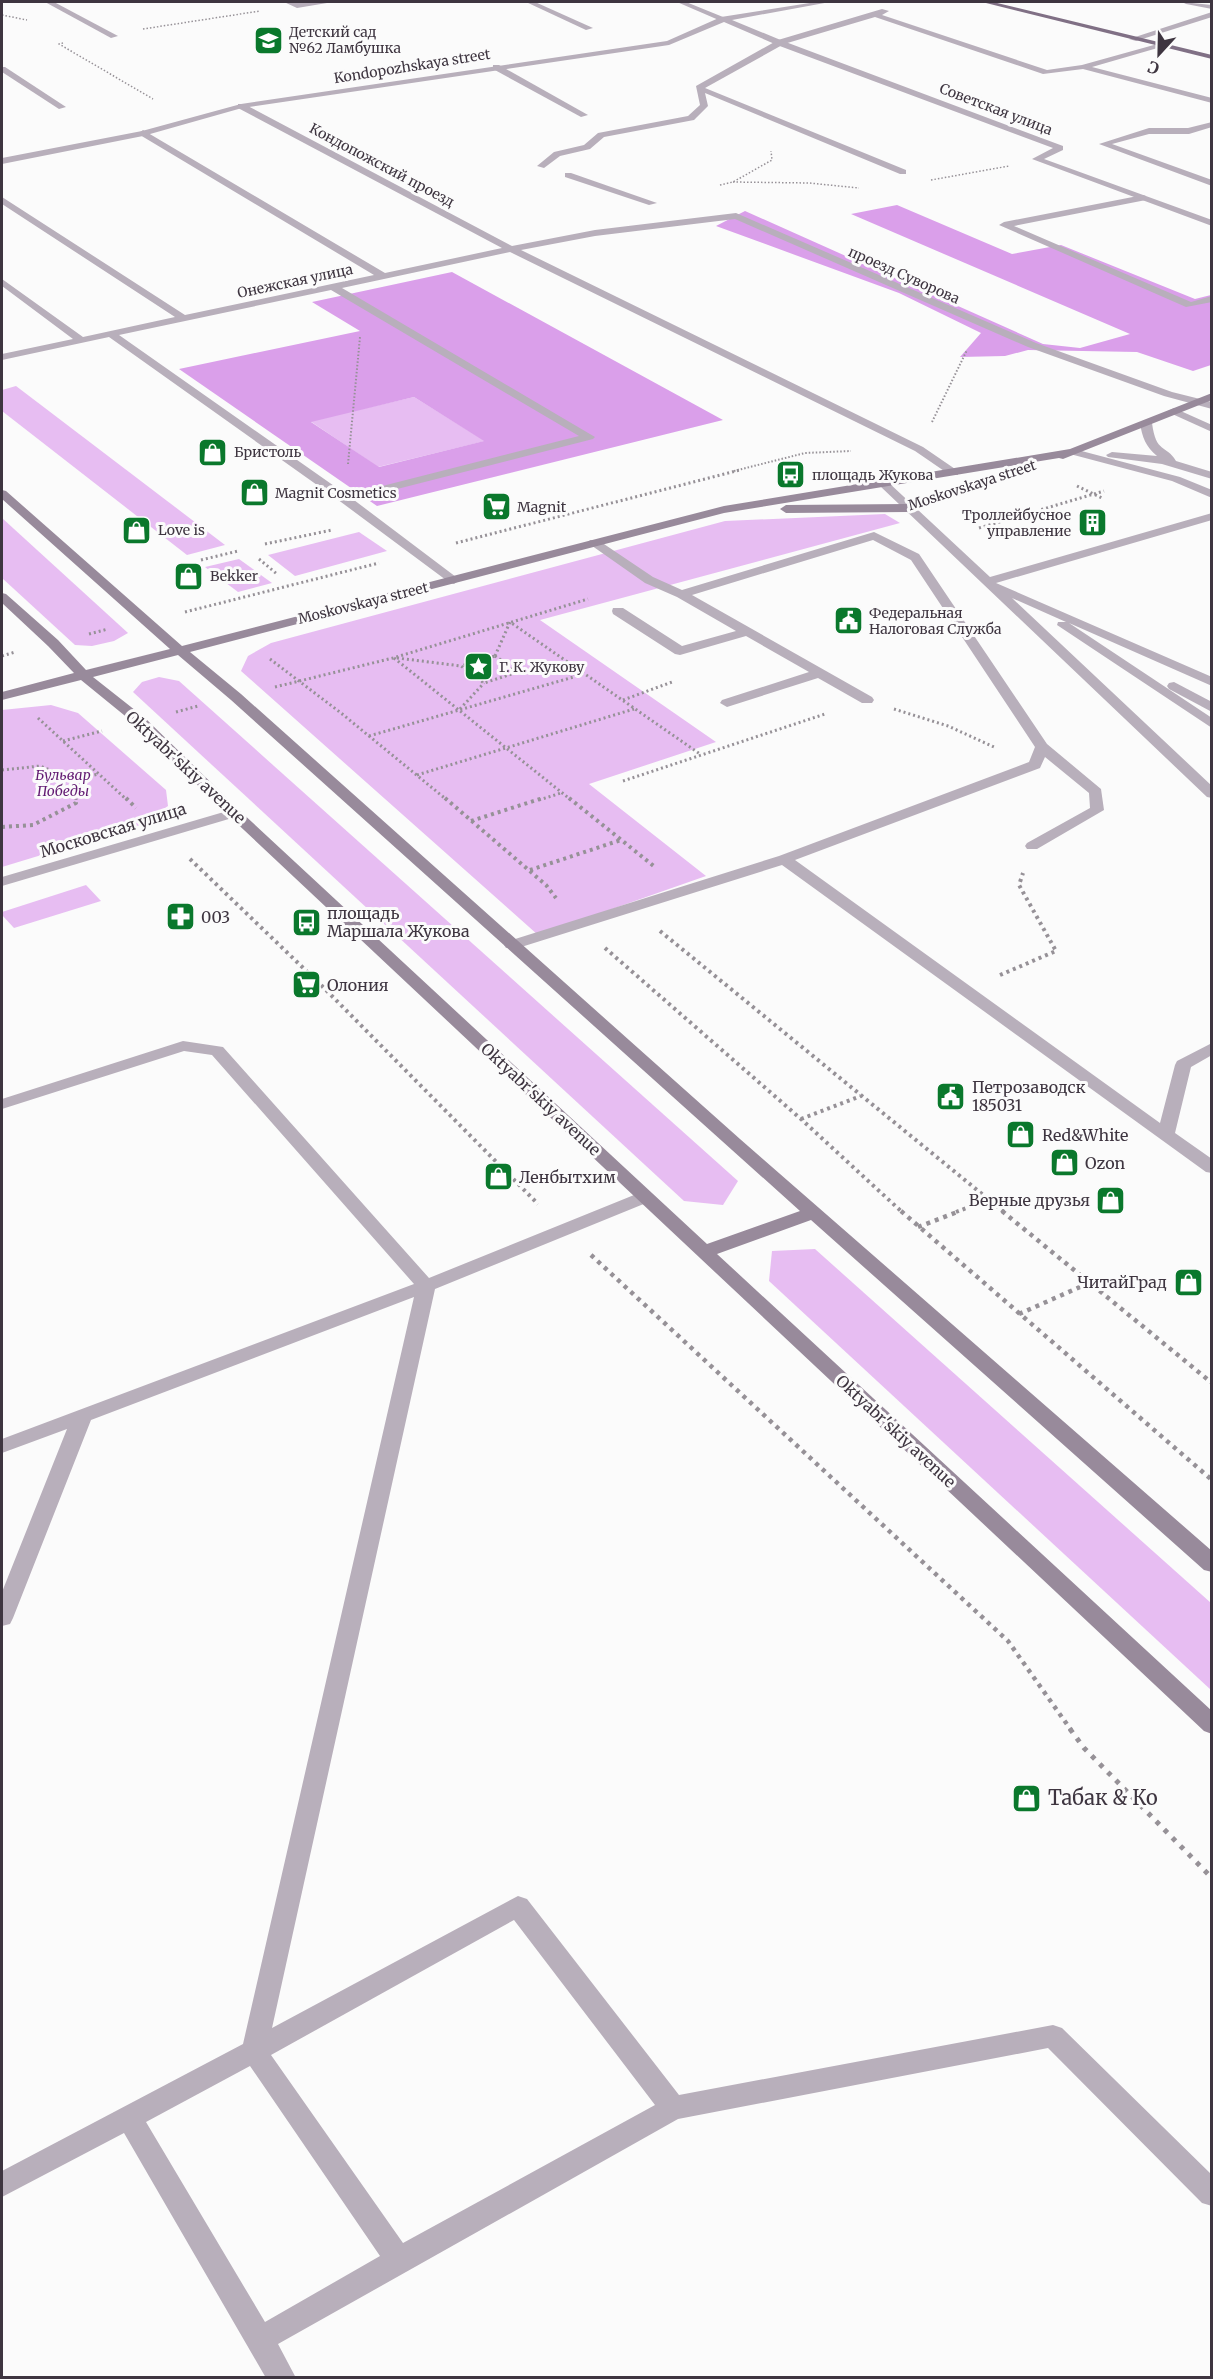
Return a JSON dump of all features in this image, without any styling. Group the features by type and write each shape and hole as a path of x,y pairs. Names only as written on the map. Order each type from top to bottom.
{"main road":[{"path":"986,2 1212,57"},
{"name":"Moskovskaya street","path":"724,510 908,508 1074,453 1212,396"},
{"name":"Moskovskaya street","path":"2,696 724,510 1074,453"},
{"path":"2,494 236,697 813,1213 1212,1564"},
{"name":"Oktyabr'skiy avenue","path":"2,597 53,643 83,675 140,721 234,813 1212,1725"},
{"path":"703,1252 813,1213"}],"street":[{"path":"49,2 110,34"},
{"path":"288,2 297,6 329,2"},
{"path":"530,2 589,28"},
{"name":"Советская улица","path":"681,2 780,43 1060,148 1036,159 1212,223"},
{"name":"Kondopozhskaya street","path":"2,160 143,133 241,106 669,43 724,19 826,2"},
{"path":"1186,2 1212,8"},
{"path":"699,88 780,43 830,26 866,19 880,13 1046,72 1083,67 1158,45"},
{"path":"1133,39 1212,14"},
{"path":"496,67 584,115"},
{"path":"1083,67 1212,101"},
{"path":"2,69 62,107"},
{"path":"699,88 903,172"},
{"path":"541,166 557,154 587,147 601,135 691,117 704,106 699,88"},
{"name":"Кондопожский проезд","path":"241,106 511,249 919,449 954,473"},
{"path":"1212,124 1189,131 1149,131 1102,144 1212,183"},
{"path":"143,133 383,276"},
{"path":"568,175 652,203"},
{"path":"1143,198 1004,225 1190,305 1212,299"},
{"path":"2,200 183,318"},
{"name":"проезд Суворова","path":"595,233 736,216 1032,345 1168,394 1212,406"},
{"name":"Онежская улица","path":"2,357 595,233"},
{"path":"2,282 81,340"},
{"path":"333,287 589,437 345,499"},
{"path":"111,334 345,499 454,580"},
{"path":"1174,411 1212,429"},
{"path":"1146,423 1148,440 1156,453 1180,465"},
{"path":"1074,453 1139,456 1180,465 1212,476"},
{"path":"1074,453 1176,479 1212,495"},
{"path":"932,476 952,480 959,484 950,494"},
{"path":"884,484 1212,794"},
{"path":"986,582 1212,516"},
{"path":"681,594 874,536 915,556 1042,747 1096,792 1097,810 1032,846"},
{"path":"594,543 649,580 681,594 867,700"},
{"path":"986,582 1212,682"},
{"path":"1023,598 1212,724"},
{"path":"1041,606 1212,708"},
{"path":"618,611 680,651 747,632"},
{"path":"1071,619 1212,692"},
{"path":"727,703 820,673"},
{"path":"512,945 784,859 1035,765 1042,747"},
{"name":"Московская улица","path":"2,882 234,813"},
{"path":"784,859 1212,1168"},
{"path":"2,1104 183,1046 217,1051 426,1286"},
{"path":"1166,1135 1183,1065 1212,1048"},
{"path":"2,1446 426,1286 645,1197"},
{"path":"399,2260 254,2050 426,1286"},
{"path":"2,1618 83,1414"},
{"path":"2,2185 518,1906 673,2108"},
{"path":"259,2340 673,2108 1053,2036 1212,2194"},
{"path":"129,2117 282,2378"}],"path":[{"path":"152,99 59,44 86,34 110,34 297,6"},
{"path":"2,15 29,20"},
{"path":"713,187 733,182 772,160 768,116"},
{"path":"345,499 361,330 361,303"},
{"path":"919,449 980,323"},
{"path":"1072,484 1104,499"},
{"path":"265,544 374,521"},
{"path":"201,560 238,551"},
{"path":"259,559 277,574"},
{"path":"203,609 300,680 529,870 546,885 578,925 801,1119 918,1227 1212,1480"},
{"path":"63,741 393,658 461,666 495,656 510,622 701,755"},
{"path":"495,656 518,672"},
{"path":"393,658 683,890"},
{"path":"461,666 484,683"},
{"path":"459,710 484,683 518,672 585,674"},
{"path":"369,736 585,674"},
{"path":"622,700 675,681"},
{"path":"623,781 867,700 948,726 1035,765"},
{"path":"417,776 634,709"},
{"path":"38,717 324,988 562,1229 1008,1641 1084,1748 1212,1878"},
{"path":"2,770 40,766 75,780 99,773"},
{"path":"2,827 33,825 76,803 75,780"},
{"path":"471,822 562,793"},
{"path":"529,870 621,840"},
{"path":"966,990 1056,951 1019,885 1032,846"},
{"path":"630,906 1212,1383"},
{"path":"801,1119 861,1096"},
{"path":"918,1227 988,1200"},
{"path":"1019,1314 1089,1282"}],"green space":[{"path":"16,386 225,545 187,555 2,411 2,390"},
{"path":"414,397 485,441 378,467 310,421"},
{"path":"885,514 900,523 540,620 716,742 589,784 706,876 538,935 241,671 248,656 271,643 725,521"},
{"path":"2,518 128,633 114,641 92,646 75,645 2,578"},
{"path":"359,532 387,551 295,576 268,555"},
{"path":"239,559 272,583 238,592 205,567"},
{"path":"159,677 179,681 738,1181 723,1205 684,1201 133,692 142,682"},
{"name":"Бульвар Победы","path":"51,705 78,713 166,790 168,806 140,825 2,867 2,710"},
{"path":"86,885 101,901 14,928 2,915 2,912"},
{"path":"815,1249 1211,1603 1211,1690 769,1281 772,1251"}],"shaded area":[{"path":"897,205 1012,254 1061,245 1195,299 1211,295 1211,365 1193,371 1137,352 1028,350 1005,356 960,357 981,333 899,293 716,226 745,211 1043,344 1080,348 1130,334 851,214"},
{"path":"452,272 723,420 377,506 179,369 360,331 312,302","holes":["414,397 484,441 379,467 311,422"]}],"place":[{"name":"Детский сад №62 Ламбушка","path":"268,40"},
{"name":"Бристоль","path":"213,452"},
{"name":"площадь Жукова","path":"791,475"},
{"name":"Magnit Cosmetics","path":"254,493"},
{"name":"Magnit","path":"496,507"},
{"name":"Троллейбусное управление","path":"1092,523"},
{"name":"Love is","path":"137,530"},
{"name":"Bekker","path":"189,576"},
{"name":"Федеральная Налоговая Служба","path":"848,621"},
{"name":"Г. К. Жукову","path":"478,667"},
{"name":"003","path":"180,917"},
{"name":"площадь Маршала Жукова","path":"306,922"},
{"name":"Олония","path":"306,985"},
{"name":"Петрозаводск 185031","path":"951,1096"},
{"name":"Red&White","path":"1021,1135"},
{"name":"Ozon","path":"1064,1163"},
{"name":"Ленбытхим","path":"498,1177"},
{"name":"Верные друзья","path":"1111,1200"},
{"name":"ЧитайГрад","path":"1188,1282"},
{"name":"Табак & Ко","path":"1027,1798"}]}
